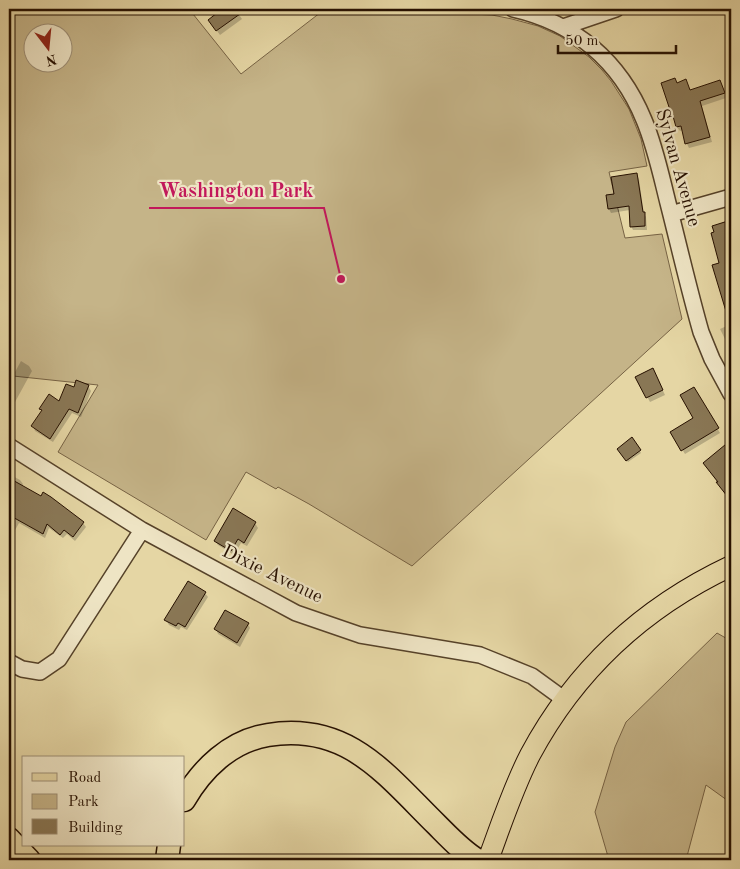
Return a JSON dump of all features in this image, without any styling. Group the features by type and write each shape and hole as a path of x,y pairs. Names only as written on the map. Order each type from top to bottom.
{"highway":[{"path":"185,798 205,771 222,755 239,745 253,739 274,734 314,734 342,743 367,759 460,848 477,860"},
{"path":"9,839 29,860"},
{"path":"167,860 169,846"}],"main road":[{"path":"488,860 511,799 530,756 551,719 565,700 597,662 636,624 670,600 731,566"}],"street":[{"name":"Sylvan Avenue","path":"513,9 535,15 563,27 590,45 610,63 636,103 650,137 701,332 712,359 731,394"},
{"path":"563,27 616,9"},
{"path":"671,214 731,197"},
{"name":"Dixie Avenue","path":"9,446 142,530 296,613 360,635 480,655 532,676 565,700"},
{"path":"9,662 22,669 40,672 59,659 142,530"}],"green space":[{"path":"9,9 189,9 241,74 325,9 431,9 450,13 492,15 538,26 560,36 589,57 602,70 629,109 641,139 647,166 609,172 625,238 662,234 682,319 412,566 309,504 278,487 276,489 246,472 206,540 58,452 98,385 13,376 9,371"},
{"path":"717,633 731,641 731,803 706,785 686,860 609,860 595,812 615,747 626,722"}],"building":[{"path":"222,9 247,9 216,31 208,20"},
{"path":"675,78 677,83 686,79 690,90 720,80 725,93 700,101 710,137 685,144 681,126 676,127 661,83"},
{"path":"637,173 643,212 645,212 645,226 630,227 629,206 608,209 606,195 614,194 611,177"},
{"path":"731,220 731,318 728,318 712,265 719,263 711,233 714,232 712,226"},
{"path":"653,368 663,390 646,398 635,377"},
{"path":"76,380 89,385 78,413 69,409 50,439 31,426 42,410 39,409 49,394 59,401 66,384 74,387"},
{"path":"694,387 719,428 681,451 670,432 693,418 680,395"},
{"path":"632,437 641,450 626,461 617,449"},
{"path":"731,440 731,501 703,463"},
{"path":"9,478 41,496 43,492 84,522 73,537 64,530 60,535 47,524 43,534 9,515"},
{"path":"233,508 256,522 244,543 238,539 231,551 214,541"},
{"path":"188,581 206,592 185,627 178,623 176,626 164,620"},
{"path":"225,610 249,623 237,643 214,629"}],"place":[{"name":"Washington Park","path":"341,279"}]}
